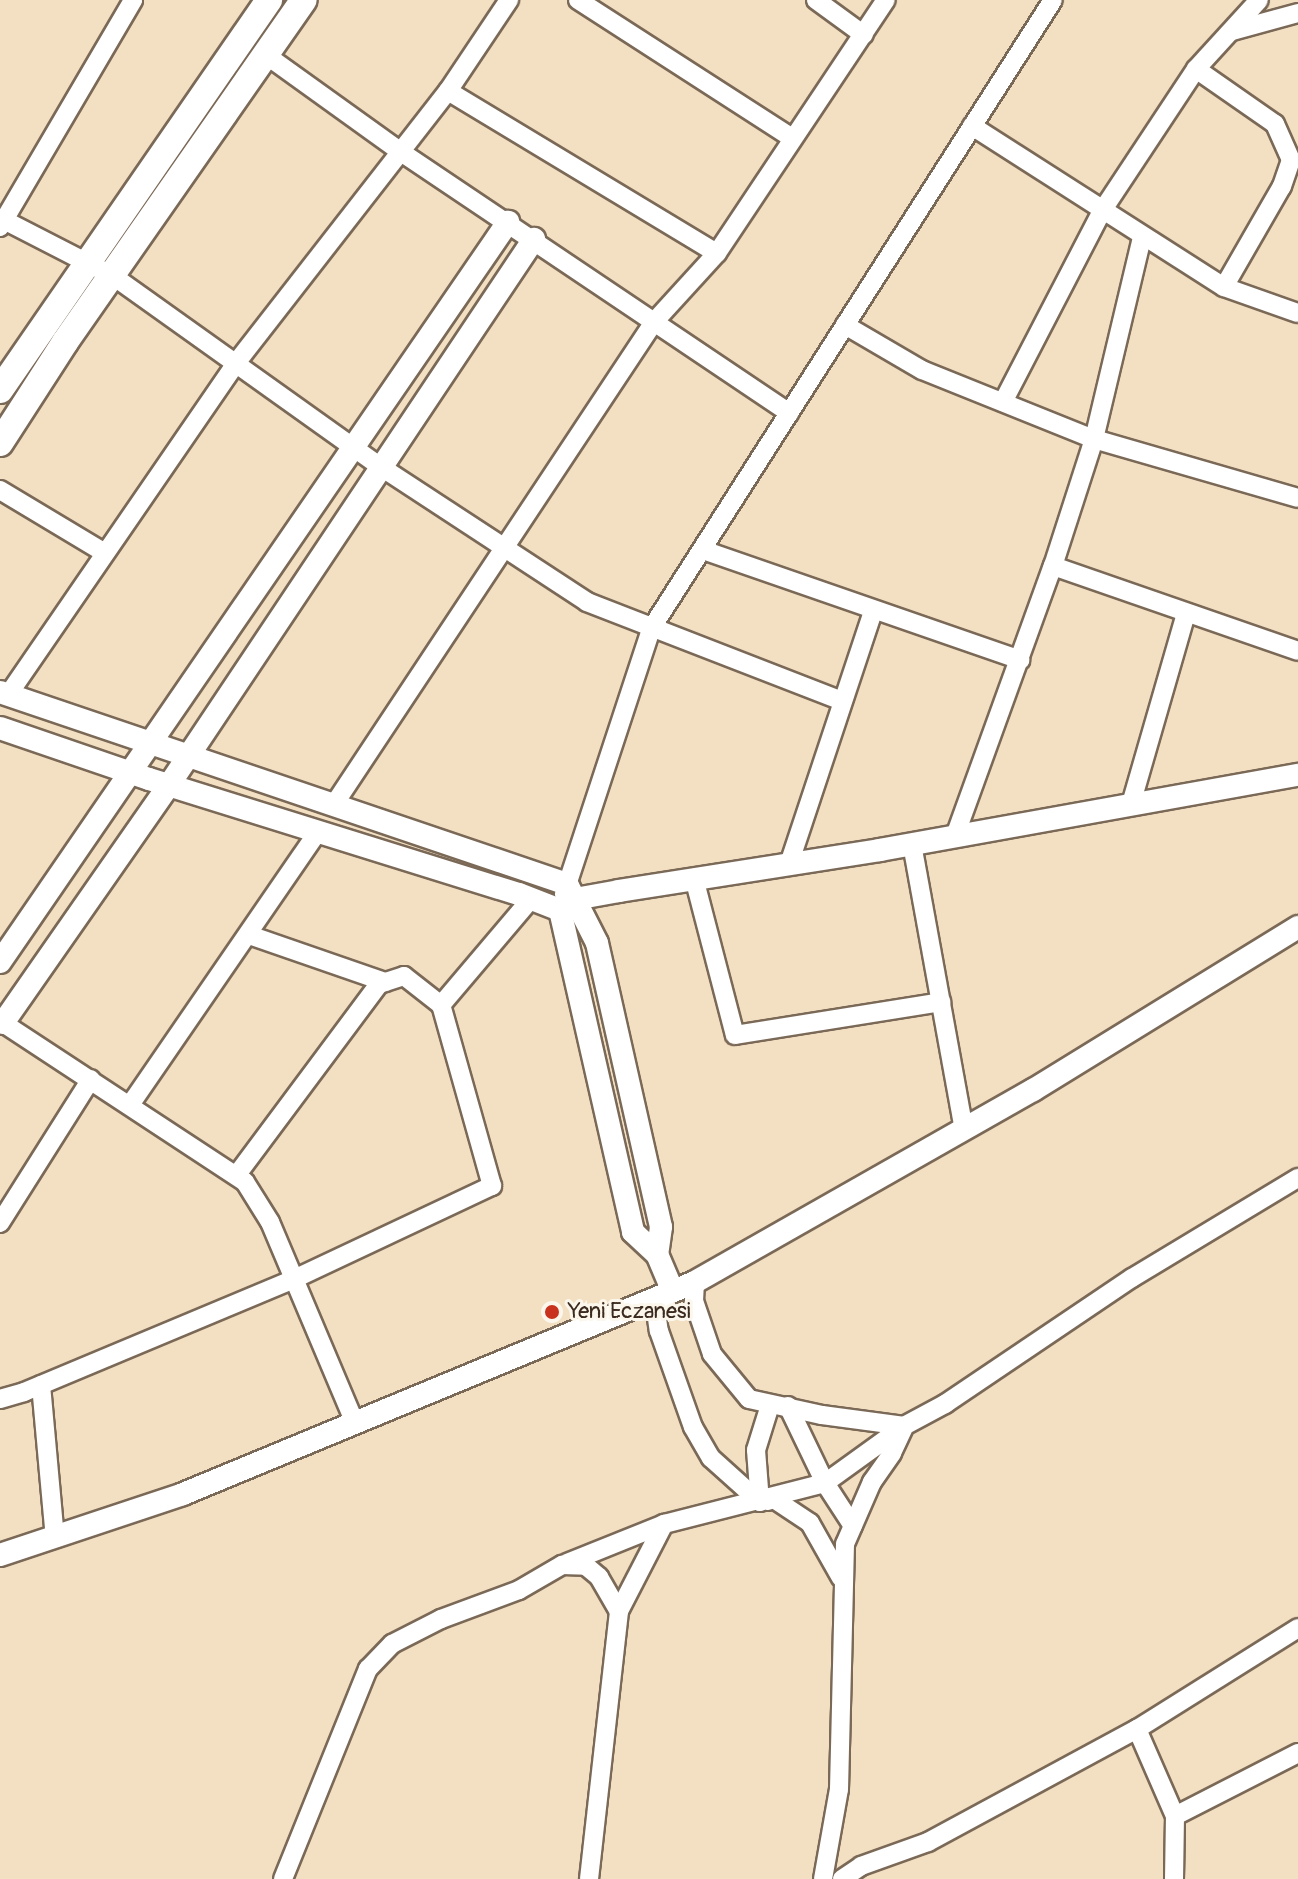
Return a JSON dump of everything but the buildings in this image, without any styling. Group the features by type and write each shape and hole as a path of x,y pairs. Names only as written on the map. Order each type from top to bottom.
{"main road":[{"path":"0,443 65,342 304,0"},
{"path":"0,390 267,1"}],"street":[{"path":"133,0 2,222 113,276 381,467 587,602 842,701"},
{"path":"509,0 448,91 236,363 4,694 333,806 567,898 597,943 661,1227 657,1254 663,1293 659,1331 678,1393 711,1458 760,1502"},
{"path":"578,0 792,138"},
{"path":"816,0 864,35"},
{"path":"333,806 654,322 717,253 886,0"},
{"path":"567,898 651,629 1053,0"},
{"path":"1003,402 1102,211 1196,69 1259,0"},
{"path":"1232,31 1298,13"},
{"path":"266,55 401,152 789,413"},
{"path":"1196,69 1275,124 1294,160 1224,287"},
{"path":"448,91 717,253"},
{"path":"972,126 1224,287 1298,313"},
{"path":"0,962 133,773 352,446 508,222"},
{"path":"955,836 1053,566 1094,439 1142,237"},
{"path":"355,1423 270,1222 245,1182 1,1022 169,785 534,239"},
{"path":"845,325 922,370 1094,439 1298,498"},
{"path":"0,490 105,553"},
{"path":"703,550 1020,660"},
{"path":"1053,566 1298,651"},
{"path":"790,861 873,611"},
{"path":"1131,804 1186,613"},
{"path":"0,728 169,785 531,899 567,898 912,844 1298,775"},
{"path":"130,1105 318,831"},
{"path":"912,844 964,1129"},
{"path":"694,878 735,1035 941,1002"},
{"path":"441,1005 531,899"},
{"path":"0,1555 183,1494 695,1282 1033,1090 1298,927"},
{"path":"249,935 385,982"},
{"path":"0,1399 41,1385 294,1279 492,1186 441,1005 404,976 379,984 236,1176"},
{"path":"0,1223 91,1079"},
{"path":"760,1502 825,1483 904,1426 945,1404 1132,1278 1298,1178"},
{"path":"695,1282 698,1313 722,1370 749,1399 822,1415 904,1426"},
{"path":"41,1385 55,1538"},
{"path":"779,1406 853,1526"},
{"path":"760,1502 756,1450 779,1406"},
{"path":"823,1879 839,1789 845,1544 872,1482 892,1453 904,1426"},
{"path":"283,1879 368,1669 392,1644 441,1619 519,1590 562,1565 664,1524 702,1512 774,1499 810,1523 843,1582"},
{"path":"589,1879 619,1611 664,1524"},
{"path":"562,1565 586,1566 599,1577 619,1611"},
{"path":"842,1879 861,1866 928,1842 1137,1729 1298,1628"},
{"path":"1137,1729 1175,1816 1174,1879"},
{"path":"1175,1816 1298,1753"}],"place":[{"name":"Yeni Eczanesi","path":"552,1312"}]}
